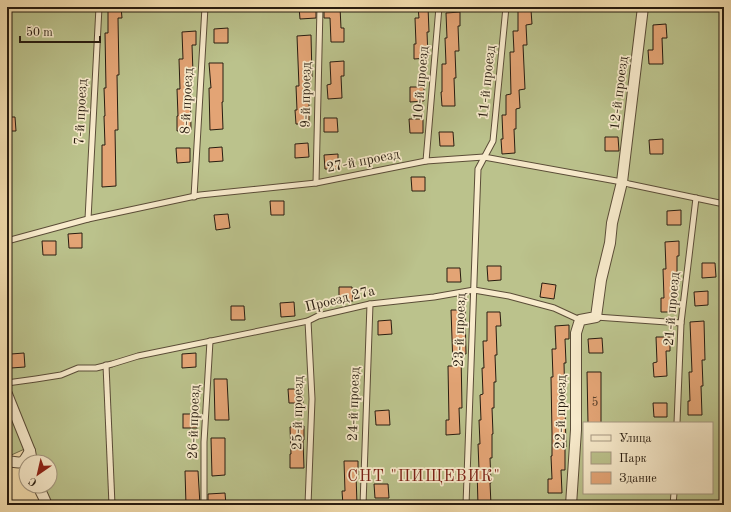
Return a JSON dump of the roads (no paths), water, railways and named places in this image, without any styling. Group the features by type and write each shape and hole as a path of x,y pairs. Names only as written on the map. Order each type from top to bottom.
{"street":[{"name":"12-й проезд","path":"622,182 643,7"},
{"path":"580,320 596,317 601,280 622,182"},
{"name":"22-й проезд","path":"571,505 576,430 576,333 580,320"},
{"path":"7,394 30,451 28,454"},
{"path":"7,461 18,463"},
{"path":"42,494 47,505"}],"lane":[{"name":"7-й проезд","path":"88,218 99,7"},
{"name":"8-й проезд","path":"194,197 205,7"},
{"name":"9-й проезд","path":"316,183 320,7"},
{"name":"10-й проезд","path":"426,161 439,7"},
{"name":"11-й проезд","path":"484,157 494,141 506,7"},
{"name":"27-й проезд","path":"7,241 88,218 194,197 316,183 426,161 484,157 622,182 724,204"},
{"name":"23-й проезд","path":"466,505 478,169 484,157"},
{"name":"21-й проезд","path":"677,422 681,323 696,198"},
{"name":"Проезд 27а","path":"7,383 61,375 78,368 96,368 106,366 138,356 308,321 318,316 370,304 434,297 474,290 510,296 554,308 580,320"},
{"name":"24-й проезд","path":"363,505 370,304"},
{"path":"596,317 681,323"},
{"name":"25-й проезд","path":"308,321 312,398 308,505"},
{"name":"26-й проезд","path":"204,505 204,442 210,341"},
{"path":"106,366 112,505"},
{"path":"673,505 674,494"}],"district":[{"name":"СНТ \"ПИЩЕВИК\"","path":"424,477"}]}
